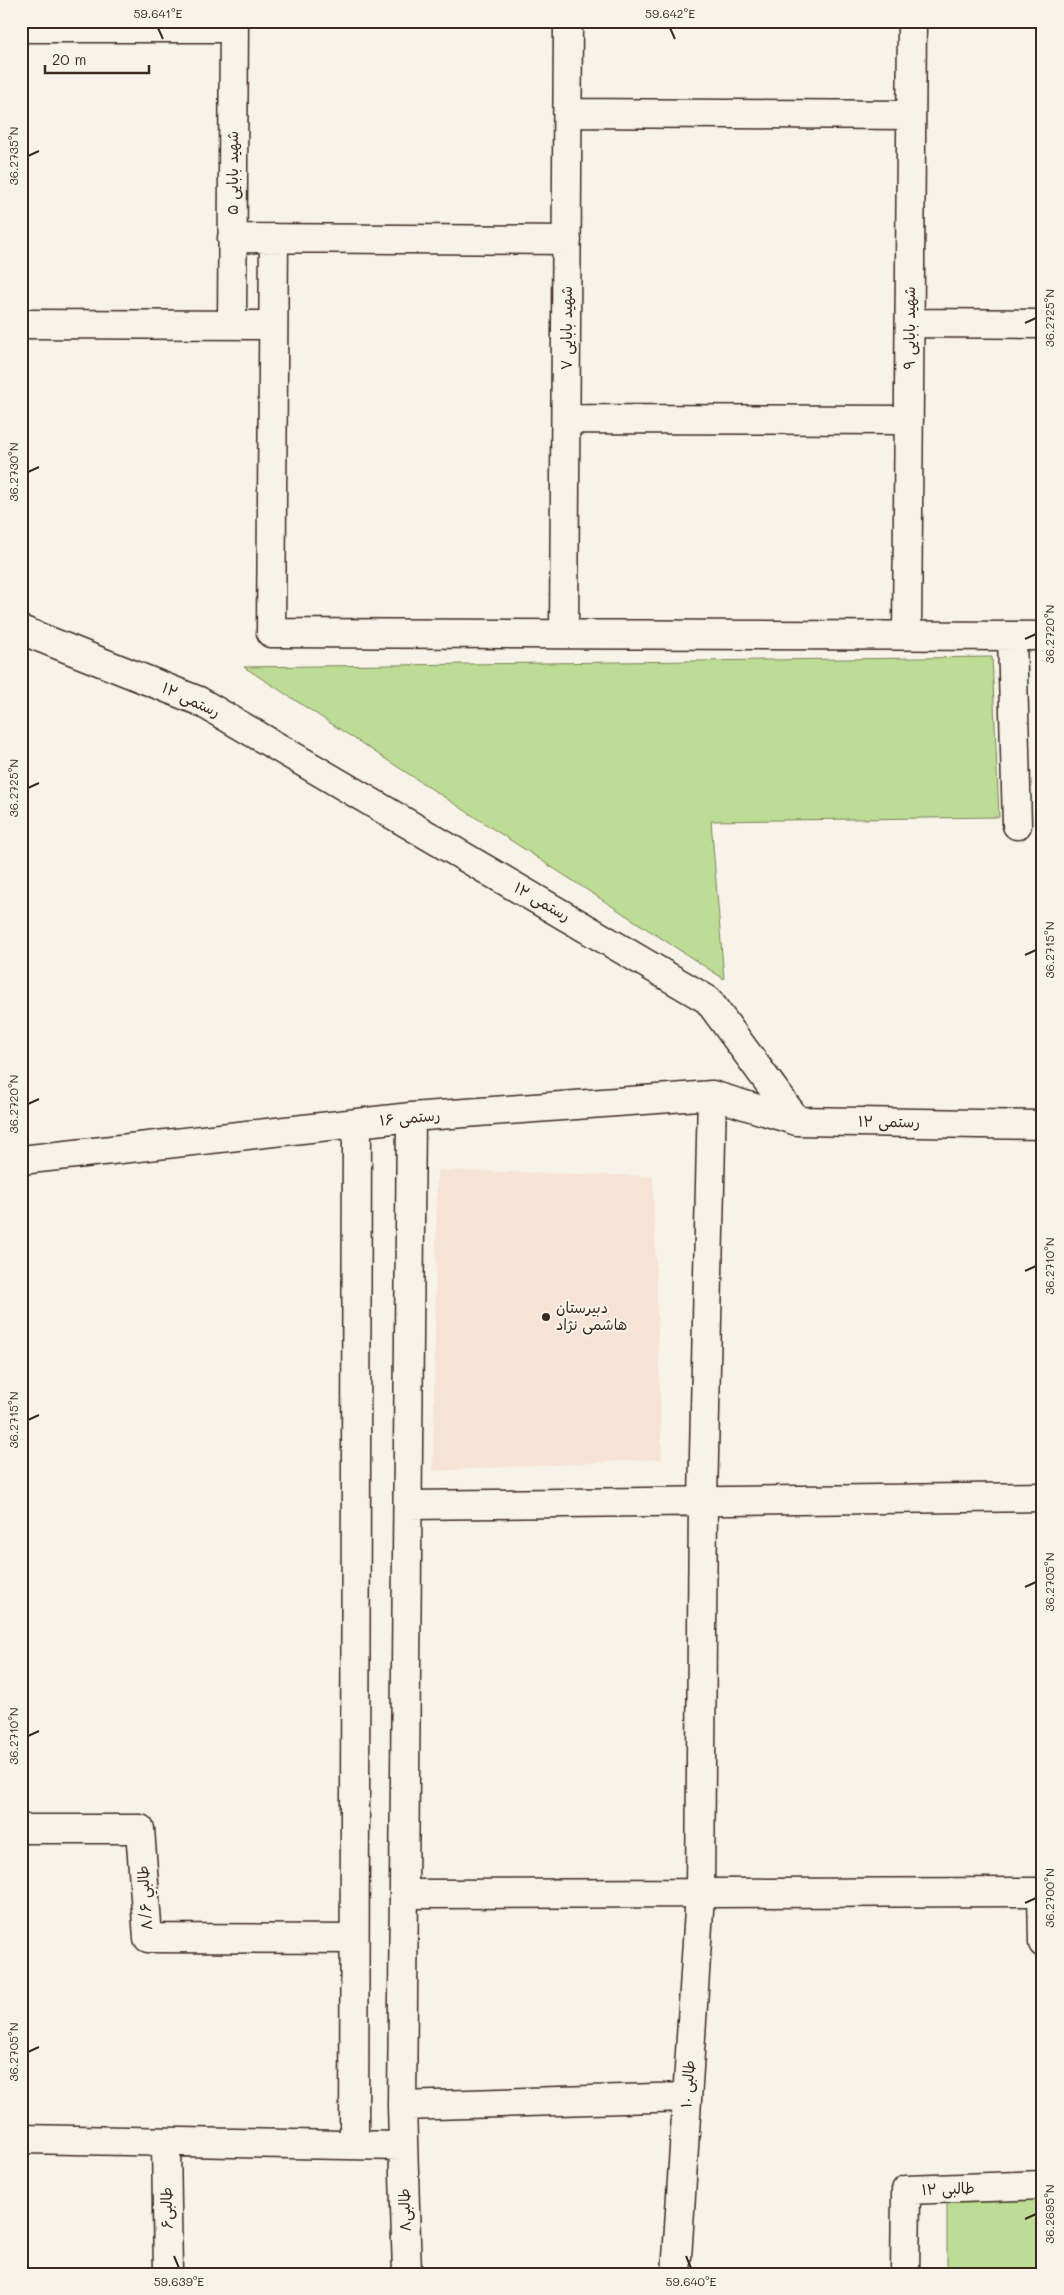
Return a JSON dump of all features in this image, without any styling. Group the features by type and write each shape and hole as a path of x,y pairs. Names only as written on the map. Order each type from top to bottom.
{"street":[{"name":"شهید بابایی ۷","path":"564,634 568,21"},
{"name":"شهید بابایی ۹","path":"907,635 912,21"},
{"path":"21,28 234,25"},
{"name":"شهید بابایی ۵","path":"232,324 234,25"},
{"path":"568,114 911,114"},
{"path":"232,238 567,240"},
{"path":"274,238 271,633 1043,636"},
{"path":"910,323 1043,324"},
{"path":"21,324 273,325"},
{"path":"566,419 909,420"},
{"name":"رستمی ۱۲","path":"21,630 199,701 708,1000 797,1121 1043,1124"},
{"path":"1012,636 1017,825"},
{"name":"رستمی ۱۶","path":"21,1160 411,1117 712,1095 797,1121"},
{"name":"طالبی ۱۰","path":"676,2274 700,1894 703,1500 712,1095"},
{"name":"طالبی۸","path":"407,2274 402,2106 411,1117"},
{"path":"354,2145 357,1123"},
{"path":"408,1505 1043,1497"},
{"name":"طالبي ۸/۶","path":"21,1829 140,1830 148,1938 354,1939"},
{"path":"404,1894 1042,1892 1043,1943"},
{"path":"402,2106 687,2097"},
{"path":"21,2139 402,2146"},
{"name":"طالبی۶","path":"166,2142 168,2274"},
{"name":"طالبی ۱۲","path":"905,2274 906,2190 1043,2185"}],"shaded area":[{"name":"دبیرستان هاشمی نژاد","path":"437,1170 653,1176 662,1459 433,1471"}],"green space":[{"path":"992,657 999,817 711,821 724,979 244,667"},
{"path":"1036,658 1043,658 1043,772"},
{"path":"947,2198 1043,2198 1043,2274 947,2274"}],"place":[{"name":"دبیرستان هاشمی نژاد","path":"546,1317"}]}
